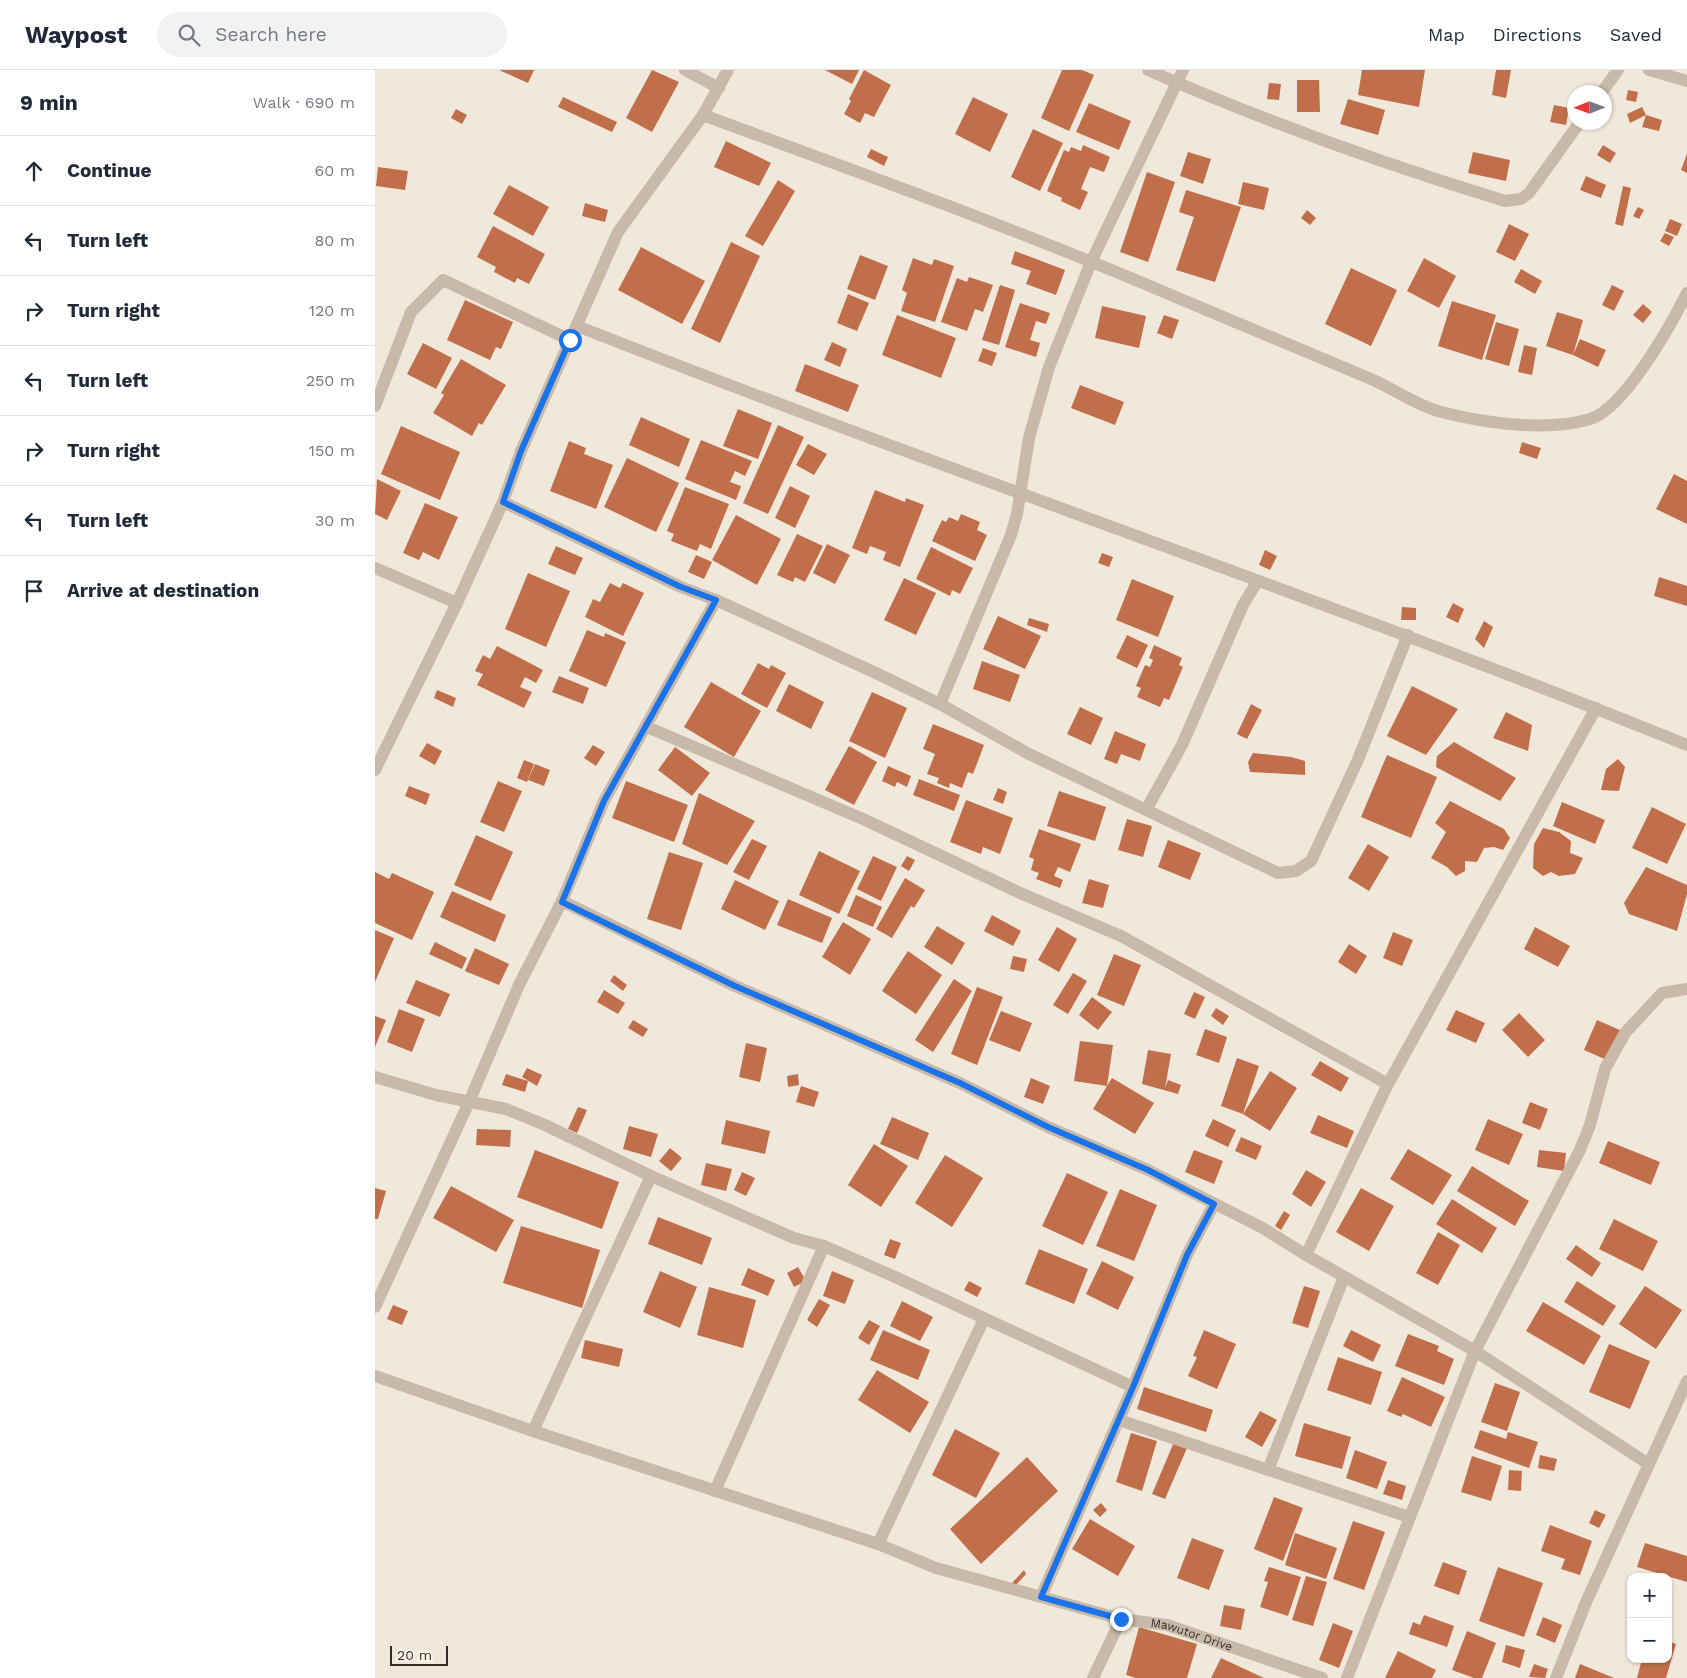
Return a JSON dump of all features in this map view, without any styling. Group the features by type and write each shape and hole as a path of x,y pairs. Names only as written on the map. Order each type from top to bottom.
{"street":[{"path":"685,70 719,88"},
{"path":"375,770 457,603 503,502 521,451 618,232 703,114 719,88 727,70"},
{"path":"1147,70 1409,172 1505,201 1521,199 1529,193 1574,130"},
{"path":"939,704 1011,535 1029,438 1049,367 1091,262 1183,70"},
{"path":"1607,85 1619,70"},
{"path":"1649,70 1687,81"},
{"path":"703,114 1091,262 1377,382 1438,412 1505,425 1549,425 1591,419 1613,406 1667,332 1687,294"},
{"path":"375,406 411,312 443,280 570,340"},
{"path":"577,326 721,383 1020,492 1257,582 1408,635 1687,745"},
{"path":"503,502 681,587 716,600 939,704 1029,754 1278,873 1296,871 1311,861 1357,762 1408,635"},
{"path":"375,568 457,603"},
{"path":"1146,810 1182,744 1243,605 1257,582"},
{"path":"375,1307 469,1102 519,985 562,902 604,801 647,727 716,600"},
{"path":"1306,1256 1388,1084 1596,708"},
{"path":"647,727 863,819 1018,892 1121,936 1388,1084"},
{"path":"562,902 735,986 960,1083 1048,1127 1148,1170 1261,1227 1306,1256 1475,1351 1647,1463"},
{"path":"1347,1678 1475,1351 1580,1150 1590,1125 1605,1069 1625,1032 1662,993 1687,990"},
{"path":"375,1077 436,1095 506,1109 651,1176 795,1238 824,1246 1133,1387"},
{"path":"533,1431 651,1176"},
{"path":"1041,1597 1119,1420 1187,1255 1214,1204"},
{"path":"715,1491 824,1246"},
{"path":"1268,1470 1344,1277"},
{"path":"878,1544 984,1319"},
{"name":"Mawutor Drive","path":"375,1376 533,1431 878,1544 936,1568 1121,1619 1167,1625 1322,1678"},
{"path":"1556,1678 1587,1600 1647,1463 1687,1381"},
{"path":"1119,1420 1409,1517"},
{"path":"1093,1678 1121,1619"}],"building":[{"path":"499,70 534,70 528,83"},
{"path":"652,70 679,82 652,132 626,118"},
{"path":"825,70 859,70 852,84"},
{"path":"864,70 891,85 874,117 865,113 860,123 844,114 851,101 849,99"},
{"path":"1062,70 1082,70 1094,75 1069,131 1041,118"},
{"path":"1362,70 1425,70 1419,107 1358,95"},
{"path":"1496,70 1511,70 1506,98 1492,95"},
{"path":"1297,80 1319,80 1320,112 1297,112"},
{"path":"1269,83 1281,84 1279,100 1267,99"},
{"path":"1628,90 1638,92 1636,102 1626,100"},
{"path":"563,97 617,122 612,132 558,107"},
{"path":"973,97 1008,114 990,152 955,134"},
{"path":"1348,99 1385,110 1378,135 1340,124"},
{"path":"1089,103 1131,121 1119,150 1076,132"},
{"path":"1554,105 1567,108 1566,125 1550,122"},
{"path":"1642,107 1646,115 1630,123 1627,114"},
{"path":"456,109 467,115 462,124 451,118"},
{"path":"1646,115 1662,120 1659,131 1642,127"},
{"path":"1033,129 1063,143 1040,191 1011,177"},
{"path":"726,141 771,163 759,186 714,167"},
{"path":"1083,145 1110,157 1104,172 1090,167 1081,189 1088,192 1080,210 1061,201 1062,198 1047,191 1064,150 1069,152 1071,147 1081,151"},
{"path":"1603,145 1616,153 1610,163 1597,155"},
{"path":"871,149 888,157 884,166 867,157"},
{"path":"1188,152 1211,159 1203,184 1180,176"},
{"path":"1473,152 1510,160 1506,181 1468,173"},
{"path":"1687,154 1687,173 1681,170"},
{"path":"378,167 408,171 405,190 376,186"},
{"path":"1147,172 1175,182 1148,262 1120,252"},
{"path":"1586,176 1606,185 1601,198 1580,190"},
{"path":"778,180 795,191 763,246 745,236"},
{"path":"1243,182 1269,188 1264,210 1238,204"},
{"path":"509,185 549,207 533,236 493,214"},
{"path":"1623,186 1631,188 1623,226 1615,224"},
{"path":"1186,190 1241,207 1215,282 1176,270 1194,217 1179,212"},
{"path":"585,203 608,210 605,222 582,216"},
{"path":"1638,207 1644,210 1639,219 1633,216"},
{"path":"1307,210 1316,218 1310,225 1301,218"},
{"path":"1670,219 1682,224 1677,236 1665,231"},
{"path":"1509,224 1529,234 1515,261 1496,252"},
{"path":"493,226 545,254 529,284 517,278 515,283 494,272 496,267 477,257"},
{"path":"1665,233 1674,237 1669,246 1660,241"},
{"path":"731,242 760,256 720,343 691,329"},
{"path":"641,247 705,281 682,324 618,290"},
{"path":"1015,251 1065,270 1056,295 1026,284 1031,271 1011,264"},
{"path":"860,255 888,266 875,300 847,289"},
{"path":"913,258 932,265 934,259 954,266 935,322 901,311 907,293 902,290"},
{"path":"1424,258 1456,276 1439,308 1407,291"},
{"path":"1351,268 1397,290 1371,346 1325,324"},
{"path":"1521,269 1542,281 1535,294 1514,282"},
{"path":"969,277 993,285 983,312 975,309 967,331 941,322 957,278 967,282"},
{"path":"1000,285 1015,290 999,345 982,340"},
{"path":"1612,285 1624,291 1614,311 1602,305"},
{"path":"848,294 869,303 857,331 837,323"},
{"path":"465,300 513,322 501,349 496,347 490,360 447,340"},
{"path":"1452,301 1496,315 1482,360 1438,346"},
{"path":"1020,303 1050,313 1046,324 1036,321 1030,340 1040,343 1036,357 1005,347"},
{"path":"1643,304 1652,312 1643,323 1633,315"},
{"path":"1102,306 1146,316 1139,348 1095,338"},
{"path":"1557,312 1583,320 1573,355 1546,346"},
{"path":"897,315 956,338 941,378 882,355"},
{"path":"1164,315 1179,320 1172,339 1157,333"},
{"path":"1496,322 1519,329 1509,366 1485,359"},
{"path":"1580,339 1606,350 1598,367 1573,355"},
{"path":"832,342 847,349 840,367 824,360"},
{"path":"423,343 452,358 436,389 407,374"},
{"path":"1524,345 1537,348 1532,375 1518,372"},
{"path":"983,348 997,353 992,366 978,361"},
{"path":"461,359 506,385 482,425 479,423 472,436 433,413 444,395 441,393"},
{"path":"805,364 859,385 848,412 795,391"},
{"path":"1080,385 1124,402 1115,425 1071,408"},
{"path":"738,409 772,423 758,459 723,446"},
{"path":"641,417 690,439 679,467 629,445"},
{"path":"778,425 804,437 768,514 743,503"},
{"path":"401,426 460,452 440,500 381,474"},
{"path":"701,440 752,461 745,476 735,471 730,482 741,486 736,500 685,479"},
{"path":"569,441 586,448 584,454 613,465 596,509 550,491"},
{"path":"1522,442 1541,448 1537,459 1519,453"},
{"path":"808,444 827,454 814,475 796,465"},
{"path":"627,458 679,483 656,532 604,507"},
{"path":"1674,474 1687,481 1687,524 1656,509"},
{"path":"377,479 401,491 387,520 375,514"},
{"path":"790,486 810,496 795,528 775,518"},
{"path":"685,487 729,504 711,549 700,544 697,551 671,541 674,534 667,531"},
{"path":"875,490 905,502 906,498 924,505 900,567 883,560 886,552 870,546 867,554 852,548"},
{"path":"425,503 458,517 439,560 423,552 419,560 403,553"},
{"path":"961,514 980,522 977,530 987,535 975,561 932,541 942,520 946,522 949,517 958,521"},
{"path":"736,515 781,539 757,585 712,560"},
{"path":"797,534 823,546 805,582 795,577 793,582 777,575"},
{"path":"827,544 850,555 835,584 813,573"},
{"path":"556,546 583,558 575,575 548,564"},
{"path":"931,547 973,568 960,594 952,590 950,596 916,579"},
{"path":"1265,550 1277,556 1270,570 1259,565"},
{"path":"1102,553 1113,557 1109,567 1098,563"},
{"path":"696,555 712,562 704,579 688,572"},
{"path":"528,573 570,591 546,647 505,629"},
{"path":"1659,577 1687,586 1687,606 1654,596"},
{"path":"904,578 936,593 916,635 884,620"},
{"path":"1132,579 1174,596 1158,637 1116,620"},
{"path":"610,583 620,588 623,583 644,593 623,636 585,617 593,599 600,602"},
{"path":"1453,603 1464,609 1458,623 1446,617"},
{"path":"1402,607 1416,608 1416,620 1401,620"},
{"path":"998,616 1041,636 1025,669 983,649"},
{"path":"1029,618 1049,624 1047,632 1027,625"},
{"path":"1484,621 1493,627 1484,648 1475,639"},
{"path":"587,630 604,637 605,633 626,642 606,687 569,671"},
{"path":"1127,635 1148,645 1137,668 1116,658"},
{"path":"1154,645 1182,658 1179,665 1183,667 1169,700 1164,698 1160,707 1137,697 1141,688 1136,686 1145,665 1150,667 1153,660 1149,658"},
{"path":"497,646 543,670 536,683 525,677 520,687 532,692 524,708 477,685 483,674 475,671 483,655 490,659"},
{"path":"982,661 1020,675 1010,702 973,689"},
{"path":"758,663 769,669 771,665 786,673 767,708 741,694"},
{"path":"559,676 589,688 583,704 552,692"},
{"path":"711,682 761,711 734,757 684,727"},
{"path":"789,684 824,702 811,729 776,711"},
{"path":"1412,686 1458,709 1426,755 1387,736"},
{"path":"437,690 456,698 453,707 434,698"},
{"path":"872,692 907,708 885,758 849,741"},
{"path":"1251,704 1262,710 1247,739 1237,734"},
{"path":"1080,707 1103,718 1091,745 1067,734"},
{"path":"1506,712 1532,725 1528,751 1493,738"},
{"path":"933,724 984,745 973,774 968,772 962,788 950,783 949,788 937,783 939,778 927,774 935,754 923,749"},
{"path":"1115,731 1146,744 1140,761 1121,754 1117,764 1104,759"},
{"path":"1454,742 1516,778 1500,801 1436,767 1437,756"},
{"path":"427,743 442,751 435,765 419,756"},
{"path":"593,745 605,752 596,766 584,758"},
{"path":"849,746 877,762 854,805 825,790"},
{"path":"675,747 710,773 692,796 658,770"},
{"path":"1253,753 1291,757 1305,761 1305,775 1250,772 1248,762"},
{"path":"1387,755 1437,777 1411,838 1361,817"},
{"path":"1618,759 1625,767 1619,791 1601,790 1606,769"},
{"path":"524,760 534,764 527,782 517,778"},
{"path":"535,764 550,770 544,786 528,780"},
{"path":"888,766 911,776 907,787 897,782 895,787 882,781"},
{"path":"919,779 960,795 954,811 913,795"},
{"path":"498,781 522,791 504,832 480,822"},
{"path":"626,781 688,805 674,842 612,818"},
{"path":"409,786 430,794 426,805 405,796"},
{"path":"998,788 1007,792 1003,804 993,800"},
{"path":"1059,791 1106,807 1095,841 1047,826"},
{"path":"699,793 755,821 727,865 682,844"},
{"path":"966,800 1013,818 1000,854 983,847 981,854 950,842"},
{"path":"1450,801 1504,829 1510,838 1503,850 1494,847 1484,848 1477,862 1465,861 1465,871 1456,876 1447,867 1431,858 1446,832 1435,823"},
{"path":"1562,802 1605,820 1595,844 1553,826"},
{"path":"1652,807 1686,824 1667,864 1632,848"},
{"path":"1127,819 1152,826 1143,857 1118,850"},
{"path":"1543,828 1559,832 1571,841 1570,853 1583,858 1575,874 1559,876 1551,872 1543,876 1533,868 1534,844"},
{"path":"1039,829 1081,844 1070,872 1058,867 1054,876 1063,880 1060,888 1036,879 1039,873 1031,870 1034,859 1029,857"},
{"path":"476,835 513,852 491,901 454,885"},
{"path":"752,839 767,846 749,880 733,872"},
{"path":"1168,840 1201,853 1190,880 1158,867"},
{"path":"1368,844 1389,857 1369,891 1348,878"},
{"path":"819,851 860,871 839,914 799,895"},
{"path":"669,852 703,863 681,930 647,919"},
{"path":"873,856 897,867 881,901 857,889"},
{"path":"907,856 915,860 909,871 901,866"},
{"path":"1646,867 1687,885 1687,894 1677,931 1629,914 1624,903"},
{"path":"375,872 389,879 392,873 434,892 412,940 375,923"},
{"path":"905,878 925,890 914,908 911,906 892,938 876,929"},
{"path":"1089,879 1109,885 1103,908 1082,903"},
{"path":"735,880 779,901 765,930 721,909"},
{"path":"452,891 506,915 495,942 440,917"},
{"path":"856,895 882,907 873,927 847,916"},
{"path":"788,899 832,918 822,943 777,925"},
{"path":"992,915 1021,931 1013,946 984,931"},
{"path":"843,922 871,939 850,975 822,957"},
{"path":"937,926 965,943 952,965 924,947"},
{"path":"1057,927 1077,939 1059,972 1038,960"},
{"path":"1535,927 1570,946 1558,967 1524,949"},
{"path":"375,930 394,938 375,982"},
{"path":"1393,932 1413,940 1402,966 1383,958"},
{"path":"435,942 467,958 462,969 429,954"},
{"path":"1349,944 1367,956 1356,974 1338,962"},
{"path":"475,948 509,964 499,985 465,971"},
{"path":"908,951 942,975 916,1014 882,991"},
{"path":"1114,954 1141,965 1124,1006 1097,995"},
{"path":"1013,956 1027,959 1024,972 1010,969"},
{"path":"1073,973 1087,981 1068,1014 1053,1005"},
{"path":"614,975 627,985 623,991 610,981"},
{"path":"954,979 972,991 933,1052 915,1040"},
{"path":"416,980 450,994 440,1017 406,1003"},
{"path":"977,987 1003,997 977,1065 951,1054"},
{"path":"604,990 625,1003 618,1014 597,1002"},
{"path":"1194,992 1205,997 1195,1019 1184,1014"},
{"path":"1092,997 1112,1012 1098,1030 1079,1015"},
{"path":"1216,1008 1229,1016 1223,1025 1211,1016"},
{"path":"399,1009 425,1019 412,1052 387,1042"},
{"path":"1456,1010 1485,1023 1476,1043 1446,1030"},
{"path":"1001,1011 1032,1023 1020,1052 989,1040"},
{"path":"1519,1013 1545,1040 1528,1057 1502,1030"},
{"path":"375,1016 386,1020 375,1047"},
{"path":"633,1020 648,1029 643,1037 628,1028"},
{"path":"1597,1020 1622,1031 1609,1061 1584,1050"},
{"path":"1205,1029 1227,1037 1219,1063 1196,1055"},
{"path":"1080,1041 1113,1045 1107,1086 1074,1081"},
{"path":"746,1043 767,1048 760,1082 739,1077"},
{"path":"1148,1050 1171,1054 1165,1088 1168,1080 1181,1085 1178,1094 1142,1084"},
{"path":"1237,1058 1259,1066 1243,1114 1221,1106"},
{"path":"1320,1061 1349,1078 1341,1092 1311,1075"},
{"path":"527,1068 542,1075 537,1086 522,1077"},
{"path":"1270,1071 1297,1088 1270,1131 1243,1114"},
{"path":"506,1074 528,1081 525,1092 502,1085"},
{"path":"798,1074 799,1085 788,1087 787,1076"},
{"path":"1031,1078 1050,1086 1043,1104 1024,1097"},
{"path":"1112,1078 1154,1103 1135,1134 1093,1109"},
{"path":"801,1086 819,1092 814,1107 796,1102"},
{"path":"1530,1102 1548,1109 1540,1130 1522,1123"},
{"path":"578,1107 587,1110 577,1133 568,1129"},
{"path":"1318,1115 1354,1131 1347,1148 1310,1133"},
{"path":"892,1117 929,1133 918,1160 880,1144"},
{"path":"1213,1119 1236,1130 1228,1147 1205,1136"},
{"path":"1488,1119 1523,1134 1509,1165 1475,1150"},
{"path":"726,1120 770,1131 765,1154 721,1144"},
{"path":"629,1126 658,1134 651,1157 623,1149"},
{"path":"477,1129 511,1130 510,1147 476,1145"},
{"path":"1241,1137 1262,1146 1256,1160 1235,1151"},
{"path":"1608,1141 1660,1162 1651,1185 1599,1163"},
{"path":"874,1144 908,1166 881,1207 848,1185"},
{"path":"670,1148 682,1158 671,1171 659,1161"},
{"path":"1408,1149 1452,1175 1433,1205 1390,1179"},
{"path":"535,1150 619,1182 602,1229 517,1197"},
{"path":"1194,1150 1223,1161 1214,1184 1185,1172"},
{"path":"1539,1150 1566,1153 1564,1171 1537,1167"},
{"path":"945,1155 983,1178 952,1227 915,1203"},
{"path":"706,1163 732,1169 726,1191 701,1185"},
{"path":"1472,1166 1529,1201 1515,1226 1457,1191"},
{"path":"1306,1170 1326,1182 1311,1207 1292,1194"},
{"path":"742,1172 755,1178 746,1196 734,1190"},
{"path":"1067,1173 1108,1192 1083,1245 1042,1226"},
{"path":"451,1186 514,1220 496,1252 433,1218"},
{"path":"375,1188 386,1191 378,1219 375,1219"},
{"path":"1361,1188 1394,1206 1369,1251 1336,1232"},
{"path":"1120,1189 1157,1205 1134,1261 1096,1246"},
{"path":"1452,1199 1497,1228 1482,1253 1436,1224"},
{"path":"1284,1211 1290,1215 1281,1230 1275,1226"},
{"path":"658,1217 712,1238 702,1265 648,1244"},
{"path":"1614,1219 1658,1241 1643,1271 1599,1249"},
{"path":"521,1226 600,1250 582,1308 503,1283"},
{"path":"1438,1232 1460,1245 1438,1285 1416,1273"},
{"path":"890,1239 901,1243 895,1259 884,1255"},
{"path":"1576,1245 1601,1263 1592,1277 1566,1259"},
{"path":"1039,1249 1088,1269 1074,1304 1025,1284"},
{"path":"1102,1261 1134,1277 1118,1310 1086,1294"},
{"path":"798,1267 806,1281 794,1287 787,1273"},
{"path":"748,1268 775,1280 768,1296 741,1285"},
{"path":"660,1271 697,1287 680,1328 643,1312"},
{"path":"832,1271 854,1280 845,1304 823,1296"},
{"path":"969,1281 982,1288 977,1297 964,1290"},
{"path":"1577,1281 1616,1306 1603,1326 1564,1302"},
{"path":"1304,1286 1320,1291 1308,1328 1292,1323"},
{"path":"1645,1286 1682,1310 1656,1349 1619,1324"},
{"path":"709,1287 756,1300 743,1348 697,1335"},
{"path":"819,1299 830,1305 817,1327 807,1320"},
{"path":"902,1301 933,1317 920,1341 890,1326"},
{"path":"1543,1302 1601,1336 1584,1365 1526,1331"},
{"path":"393,1305 408,1311 402,1325 387,1319"},
{"path":"869,1320 880,1326 869,1345 858,1338"},
{"path":"883,1330 930,1350 918,1380 870,1360"},
{"path":"1204,1330 1236,1344 1217,1389 1188,1376 1197,1357 1193,1356"},
{"path":"1351,1330 1381,1345 1373,1362 1343,1346"},
{"path":"1408,1334 1439,1346 1437,1351 1454,1359 1444,1385 1395,1366"},
{"path":"585,1340 623,1349 619,1367 581,1358"},
{"path":"1609,1344 1650,1361 1630,1409 1589,1392"},
{"path":"1338,1357 1382,1372 1371,1405 1327,1390"},
{"path":"877,1370 929,1402 910,1433 858,1400"},
{"path":"1402,1377 1445,1397 1431,1427 1403,1414 1401,1417 1387,1411"},
{"path":"1495,1383 1520,1392 1507,1431 1481,1422"},
{"path":"1144,1387 1213,1410 1206,1432 1137,1409"},
{"path":"1260,1411 1277,1420 1262,1447 1245,1437"},
{"path":"1304,1423 1351,1437 1342,1469 1295,1456"},
{"path":"955,1429 1000,1453 976,1498 932,1475"},
{"path":"1480,1430 1506,1439 1508,1432 1538,1442 1529,1468 1474,1448"},
{"path":"1131,1433 1157,1441 1142,1491 1116,1482"},
{"path":"1174,1442 1187,1448 1165,1499 1152,1494"},
{"path":"1355,1450 1387,1462 1377,1489 1346,1478"},
{"path":"1540,1455 1557,1459 1554,1471 1538,1468"},
{"path":"1472,1456 1502,1466 1491,1501 1461,1492"},
{"path":"1027,1457 1058,1491 981,1564 950,1529"},
{"path":"1509,1470 1522,1471 1521,1491 1508,1490"},
{"path":"1388,1480 1406,1486 1402,1500 1383,1494"},
{"path":"1274,1497 1303,1508 1283,1561 1254,1549"},
{"path":"1101,1503 1107,1510 1100,1517 1093,1510"},
{"path":"1595,1510 1606,1515 1599,1528 1589,1523"},
{"path":"1090,1519 1135,1546 1118,1576 1072,1549"},
{"path":"1353,1521 1385,1532 1364,1590 1333,1579"},
{"path":"1550,1525 1592,1541 1580,1575 1561,1569 1565,1559 1541,1551"},
{"path":"1295,1533 1337,1548 1326,1579 1285,1565"},
{"path":"1192,1538 1224,1550 1209,1590 1177,1578"},
{"path":"1645,1543 1687,1556 1687,1582 1672,1578 1672,1573 1657,1573 1637,1567"},
{"path":"1443,1562 1467,1571 1459,1595 1434,1586"},
{"path":"1269,1567 1301,1577 1288,1616 1260,1607 1268,1582 1264,1581"},
{"path":"1498,1567 1543,1583 1524,1637 1479,1621"},
{"path":"1024,1570 1026,1574 1015,1586 1012,1583"},
{"path":"1306,1576 1327,1582 1313,1626 1292,1620"},
{"path":"1224,1605 1245,1609 1241,1630 1220,1626"},
{"path":"1424,1615 1454,1626 1447,1647 1409,1634 1413,1622 1420,1625"},
{"path":"1543,1617 1562,1625 1555,1643 1536,1635"},
{"path":"1333,1623 1353,1631 1339,1668 1319,1660"},
{"path":"1139,1627 1197,1644 1187,1678 1136,1678 1126,1675"},
{"path":"1467,1631 1496,1643 1482,1678 1474,1678 1452,1670"},
{"path":"1672,1642 1676,1644 1672,1658"},
{"path":"1506,1645 1525,1650 1520,1668 1502,1662"},
{"path":"1398,1651 1436,1670 1432,1678 1385,1678"},
{"path":"1221,1658 1264,1678 1211,1678"},
{"path":"1641,1663 1670,1663 1666,1678 1637,1678"},
{"path":"1534,1664 1548,1669 1545,1678 1529,1677"},
{"path":"1580,1664 1614,1678 1575,1678"}],"route":[{"path":"570,340 521,451 503,502 681,587 716,600 685,652 647,727 604,801 562,902 735,986 960,1083 1048,1127 1148,1170 1214,1204 1187,1255 1133,1387 1041,1597 1121,1619"}]}
